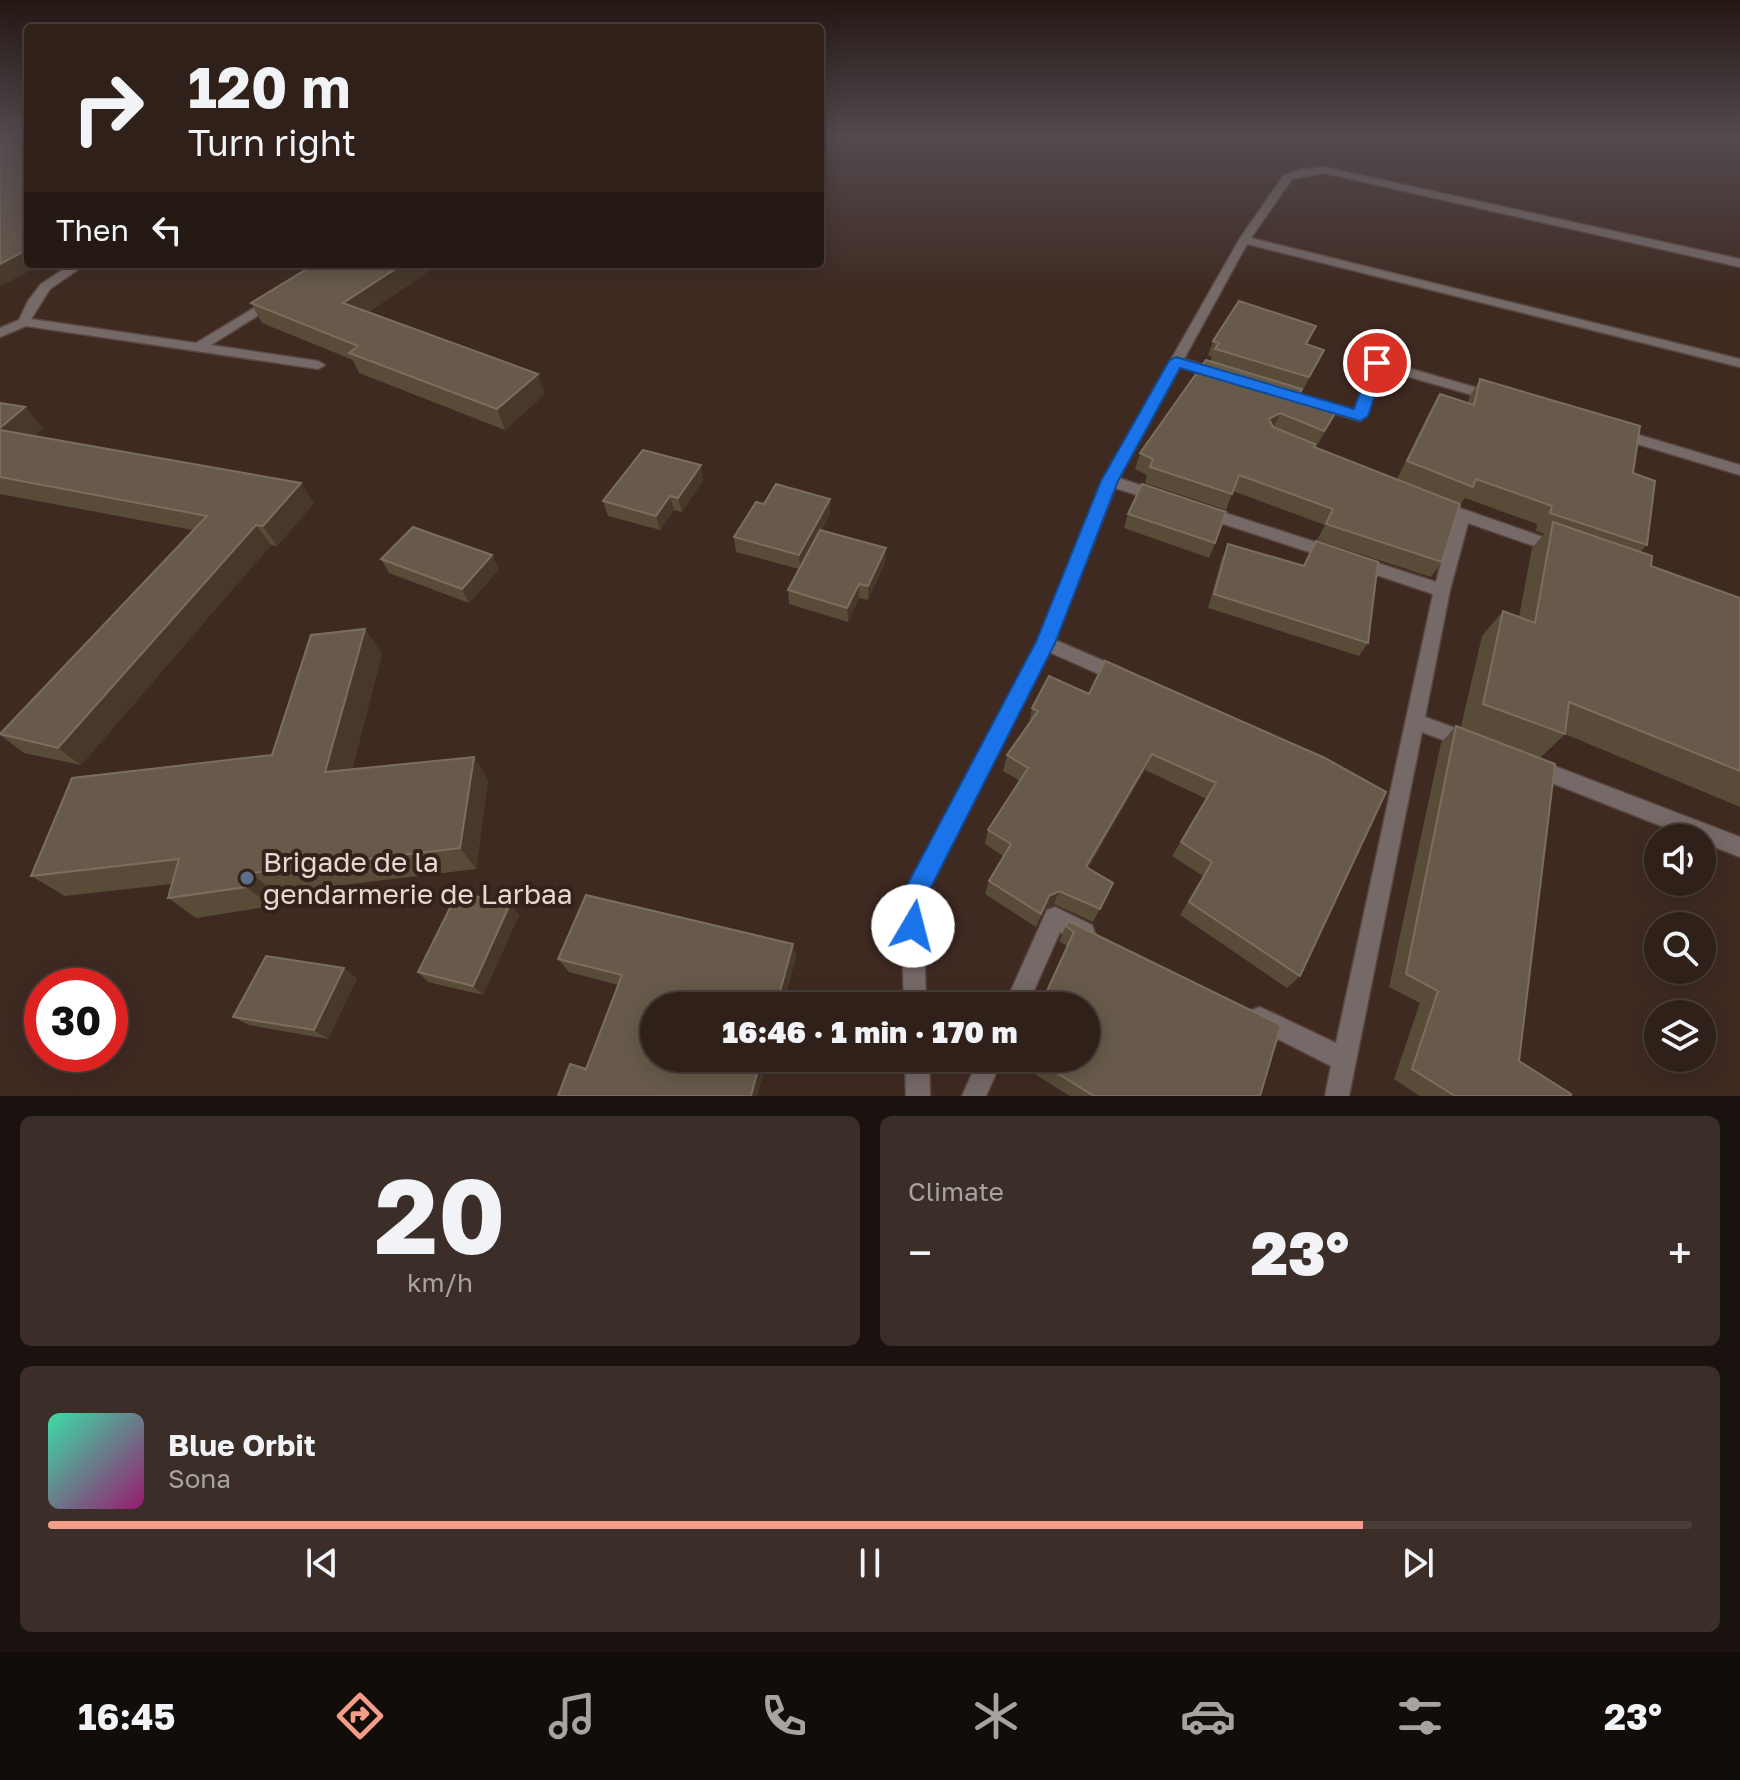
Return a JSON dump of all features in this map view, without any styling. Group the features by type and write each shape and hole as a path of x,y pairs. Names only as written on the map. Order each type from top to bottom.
{"street":[{"path":"915,992 912,900 1045,643 1110,481 1244,240 1281,187"},
{"path":"1401,187 1740,263"},
{"path":"1244,240 1740,363"},
{"path":"24,322 34,297 72,268"},
{"path":"197,348 292,289"},
{"path":"0,333 24,322 318,365"},
{"path":"1176,361 1237,379"},
{"path":"1268,389 1360,416 1377,363 1513,403"},
{"path":"1604,430 1740,470"},
{"path":"1110,481 1442,590"},
{"path":"1432,503 1580,556"},
{"path":"1337,1096 1392,795 1415,721 1442,590 1462,515"},
{"path":"1045,643 1130,680"},
{"path":"1415,721 1489,749"},
{"path":"1519,761 1740,847"},
{"path":"1021,992 1055,918 1110,945"},
{"path":"1234,1006 1345,1060"},
{"path":"917,1072 918,1096"},
{"path":"974,1096 985,1072"}],"building":[{"path":"0,187 24,187 24,251 0,264"},
{"path":"308,268 397,268 343,303 538,374 497,409 349,353 358,346 251,303"},
{"path":"1239,301 1316,326 1306,344 1324,350 1309,377 1215,349 1219,343 1213,341"},
{"path":"1206,360 1302,389 1298,397 1336,412 1324,431 1280,413 1269,419 1273,427 1315,444 1314,447 1460,504 1442,562 1326,524 1333,509 1239,475 1232,494 1150,467 1153,459 1140,453"},
{"path":"1480,379 1640,426 1633,473 1655,481 1647,545 1550,513 1552,506 1476,479 1473,487 1407,461 1440,394 1474,405"},
{"path":"0,403 25,407 0,428"},
{"path":"0,430 301,483 263,526 256,525 58,748 0,734 207,516 0,477"},
{"path":"643,450 701,465 678,498 670,496 656,516 603,501"},
{"path":"776,484 830,499 799,555 734,537 756,502 764,504"},
{"path":"1142,484 1226,512 1215,543 1128,514"},
{"path":"1553,522 1652,556 1651,566 1740,598 1740,771 1569,702 1565,734 1483,704 1503,611 1535,623"},
{"path":"413,527 492,555 462,589 381,559"},
{"path":"820,530 886,548 868,586 859,584 847,608 788,590"},
{"path":"1316,541 1378,562 1368,643 1214,594 1228,544 1304,566"},
{"path":"365,629 325,772 474,757 460,848 251,873 246,887 168,898 179,859 31,876 72,778 272,755 311,635"},
{"path":"1105,661 1325,758 1386,792 1300,976 1189,902 1212,862 1181,842 1216,783 1152,754 1086,867 1113,883 1100,909 1059,891 1049,896 1041,914 989,881 1011,844 988,830 1028,768 1007,755 1038,711 1032,708 1049,676 1089,694"},
{"path":"1456,726 1555,764 1519,1061 1571,1096 1455,1096 1412,1069 1438,991 1406,974"},
{"path":"458,892 510,904 473,986 418,972"},
{"path":"586,895 793,944 780,992 640,992 640,1072 757,1072 751,1096 558,1096 570,1064 586,1069 622,975 558,959"},
{"path":"1068,921 1281,1025 1260,1096 1094,1096 1055,1072 1100,1072 1100,992 1046,992 1074,932 1066,926"},
{"path":"266,956 344,968 314,1030 233,1017"}],"place":[{"name":"Brigade de la gendarmerie de Larbaa","path":"247,878"}],"route":[{"path":"913,926 912,900 1045,643 1110,481 1176,361 1360,416 1377,363"}]}
